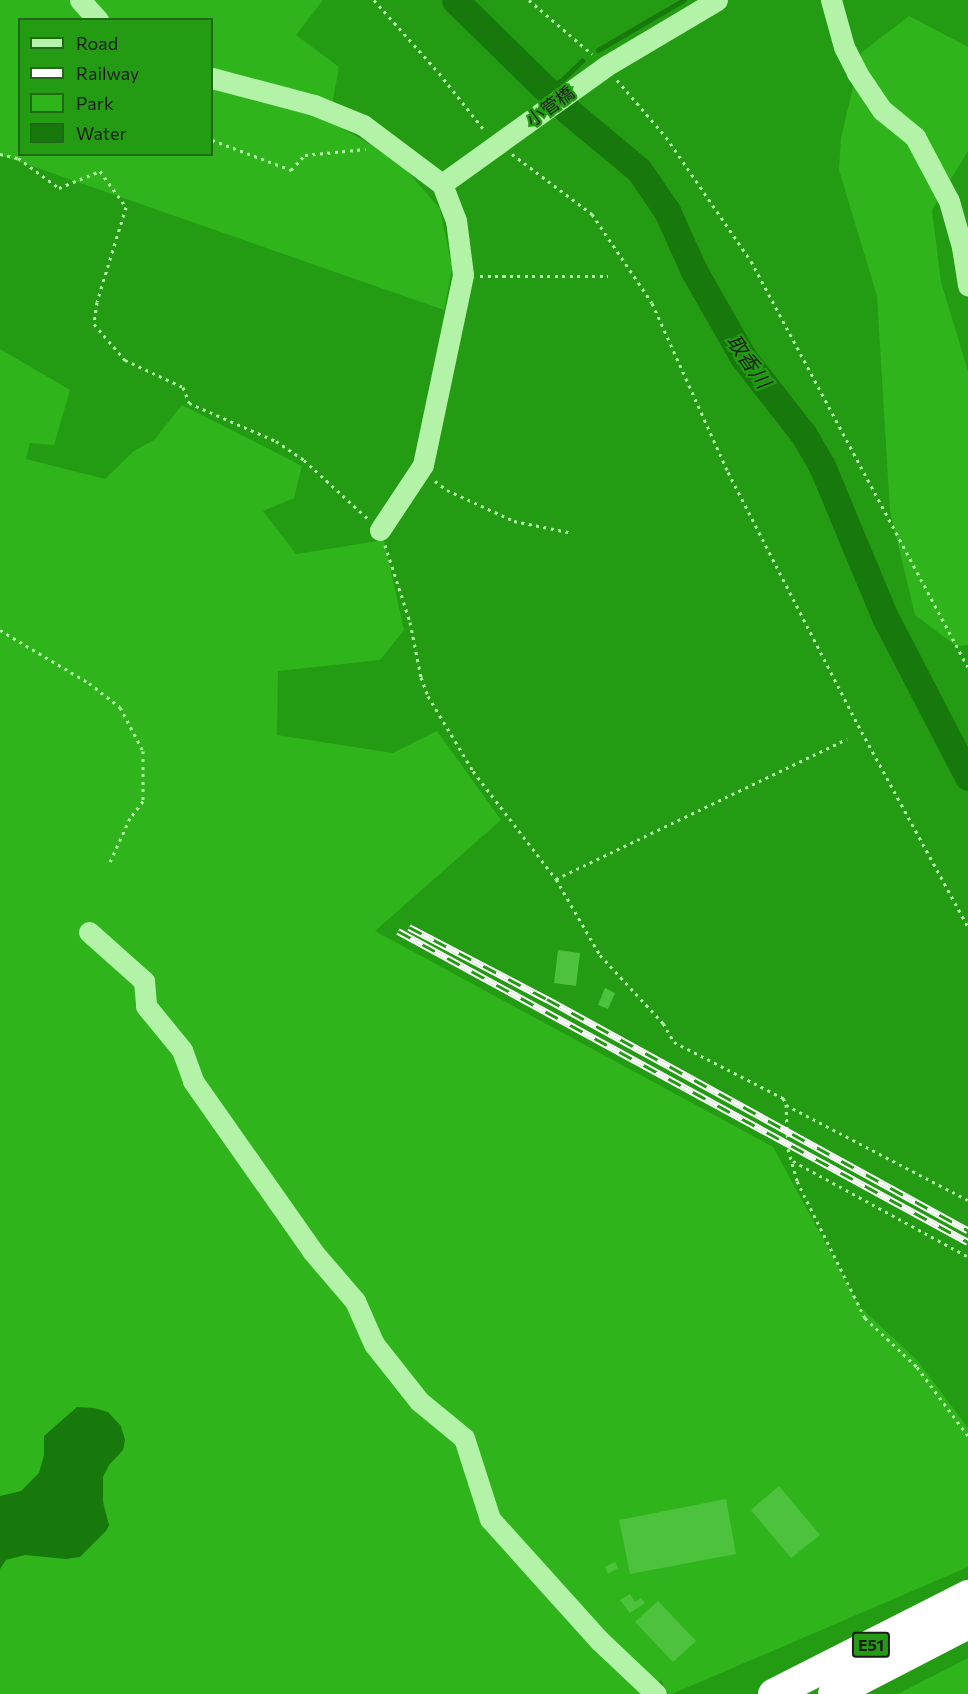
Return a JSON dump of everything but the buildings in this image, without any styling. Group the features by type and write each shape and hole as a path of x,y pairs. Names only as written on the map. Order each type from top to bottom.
{"highway":[{"name":"E51","path":"773,1694 968,1595"},
{"name":"E51","path":"833,1694 968,1624"}],"street":[{"path":"80,0 96,18"},
{"name":"小管橋","path":"442,184 498,141 601,70 717,0"},
{"path":"831,0 844,47 857,73 882,110 915,137 949,201 962,247 968,286"},
{"path":"213,78 314,105 363,124 442,184 456,220 463,275 423,465 380,530"},
{"path":"89,932 144,981 146,1006 182,1050 193,1080 313,1252 355,1301 374,1344 393,1370 419,1401 464,1438 490,1518 600,1641 658,1692"}],"path":[{"path":"374,0 498,141 592,214 652,303 728,472 858,724 968,927"},
{"path":"530,0 666,137 751,261 968,667"},
{"path":"213,140 291,170 304,155 392,146"},
{"path":"0,154 18,158 59,188 100,171 126,207 97,302 94,324 125,360 183,387 189,403 276,441 304,460 380,530 410,622 421,677 428,696 473,771 556,879 600,955 663,1023 674,1042 783,1098 786,1104 788,1149 797,1181 865,1318 917,1367 968,1436"},
{"path":"463,275 608,276"},
{"path":"423,465 430,477 447,490 514,521 573,533"},
{"path":"0,630 89,683 120,707 143,751 143,801 130,818 110,864"},
{"path":"556,879 847,739"},
{"path":"786,1104 968,1200"},
{"path":"791,1160 968,1257"}],"green space":[{"path":"0,0 323,0 296,35 339,67 329,121 398,160 440,209 452,268 444,310 0,155"},
{"path":"909,16 968,47 968,151 932,210 941,282 968,371 968,645 956,646 915,615 890,511 877,296 839,170 841,138 861,53"},
{"path":"0,349 70,390 54,445 30,443 26,459 105,479 134,451 154,440 182,405 302,466 294,498 263,511 296,554 384,540 404,630 380,660 278,671 277,735 393,753 437,731 501,820 375,931 773,1147 860,1307 917,1360 968,1428 968,1567 672,1694 668,1694 661,1680 641,1690 642,1694 0,1694"},
{"path":"968,1658 968,1694 898,1694"}],"water":[{"path":"77,1407 108,1412 121,1426 125,1440 123,1450 109,1465 103,1477 103,1502 109,1525 106,1531 80,1557 66,1559 25,1555 6,1560 0,1569 0,1496 21,1491 39,1473 44,1455 44,1436"}],"waterway":[{"name":"取香川","path":"455,0 568,111 639,170 667,211 694,271 743,357 804,435 822,466 885,617 968,777"},
{"path":"598,50 684,0"},
{"path":"545,88 561,81 582,61"}],"railway":[{"path":"409,927 547,999 968,1230"},
{"path":"398,931 968,1242"}]}
